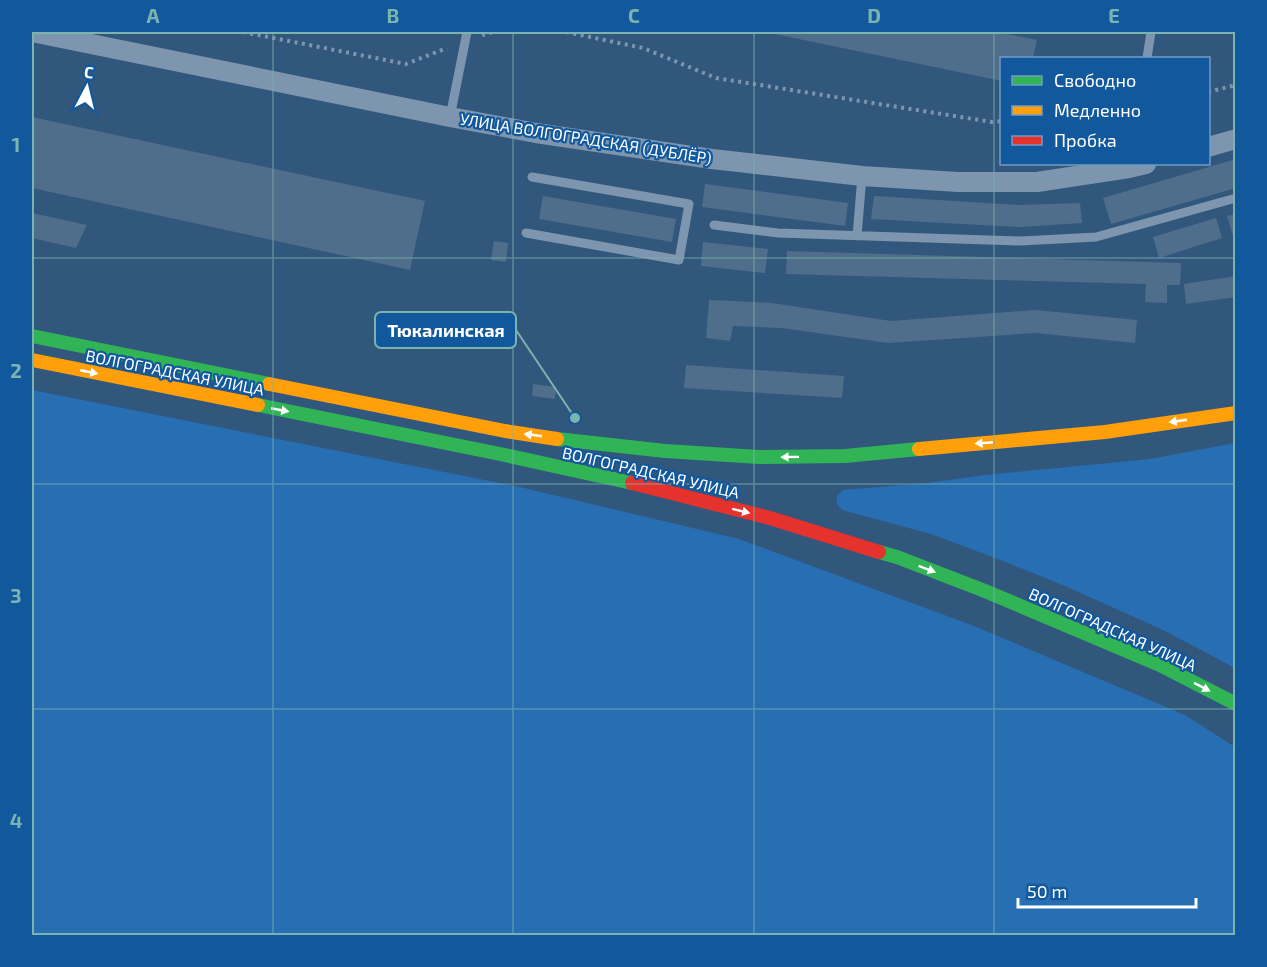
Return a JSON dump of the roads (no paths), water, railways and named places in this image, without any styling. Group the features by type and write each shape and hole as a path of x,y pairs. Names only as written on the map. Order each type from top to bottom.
{"main road":[{"name":"ВОЛГОГРАДСКАЯ УЛИЦА","path":"32,336 505,431 665,451 759,457 845,456 1105,432 1236,412"},
{"name":"ВОЛГОГРАДСКАЯ УЛИЦА","path":"32,360 500,454 649,487 770,518 897,557 985,591 1160,665 1236,704"}],"street":[{"name":"УЛИЦА ВОЛГОГРАДСКАЯ (ДУБЛЁР)","path":"32,32 450,117 536,133 700,157 862,176 958,182 1037,182 1135,165"},
{"path":"1210,147 1236,140"}],"lane":[{"path":"450,117 467,32"},
{"path":"1146,57 1151,32"},
{"path":"857,236 862,176"},
{"path":"526,233 679,260 688,204 532,177"},
{"path":"714,225 778,233 1021,241 1096,237 1236,198"}],"place":[{"name":"Тюкалинская","path":"575,418"}]}
